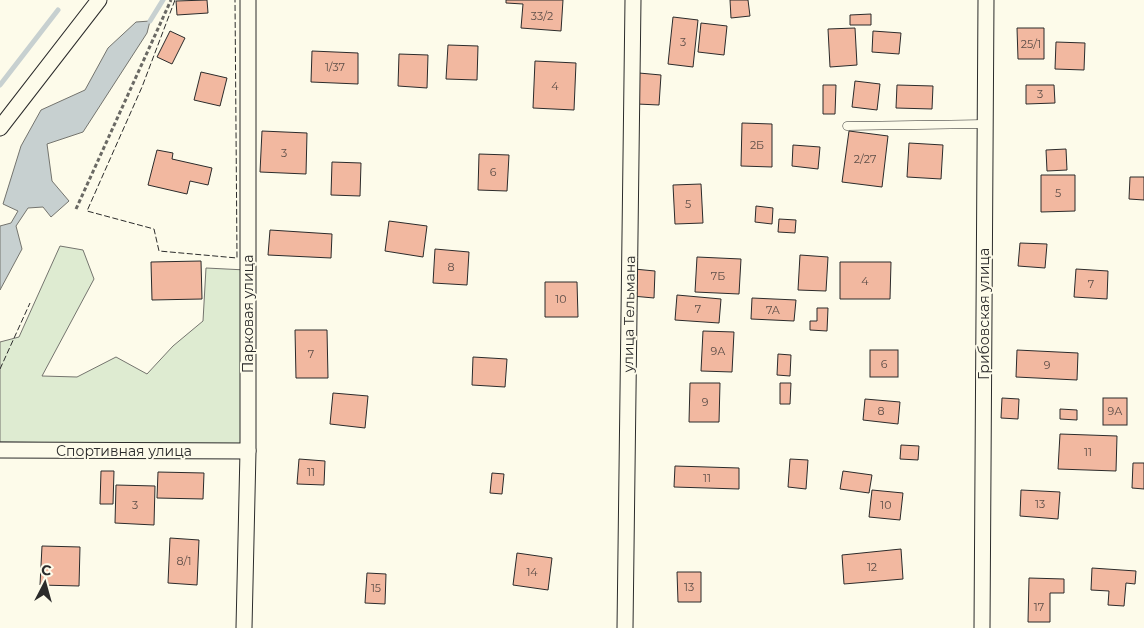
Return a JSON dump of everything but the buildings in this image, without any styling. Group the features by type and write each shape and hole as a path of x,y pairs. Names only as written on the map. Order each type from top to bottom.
{"street":[{"path":"0,128 100,0"},
{"name":"Парковая улица","path":"244,628 248,451 248,0"},
{"name":"улица Тельмана","path":"625,628 633,0"},
{"name":"Грибовская улица","path":"982,628 986,0"},
{"name":"Спортивная улица","path":"0,450 248,451"}],"lane":[{"path":"847,126 985,124"}],"path":[{"path":"76,209 171,0"}],"green space":[{"path":"60,246 83,250 94,279 42,376 77,377 116,357 147,374 173,346 203,321 206,268 246,270 247,445 0,442 0,342 19,337"}],"shaded area":[{"path":"150,21 147,33 83,132 47,144 52,181 69,201 51,217 43,207 28,208 16,226 22,249 0,290 0,226 11,223 18,211 3,204 21,146 41,110 85,90 108,48 136,22"}],"waterway":[{"path":"150,21 163,0"},
{"path":"0,85 58,10"}],"fence":[{"path":"175,0 142,87 87,211 154,229 159,251 237,258 235,0"},
{"path":"0,369 30,303"}]}
